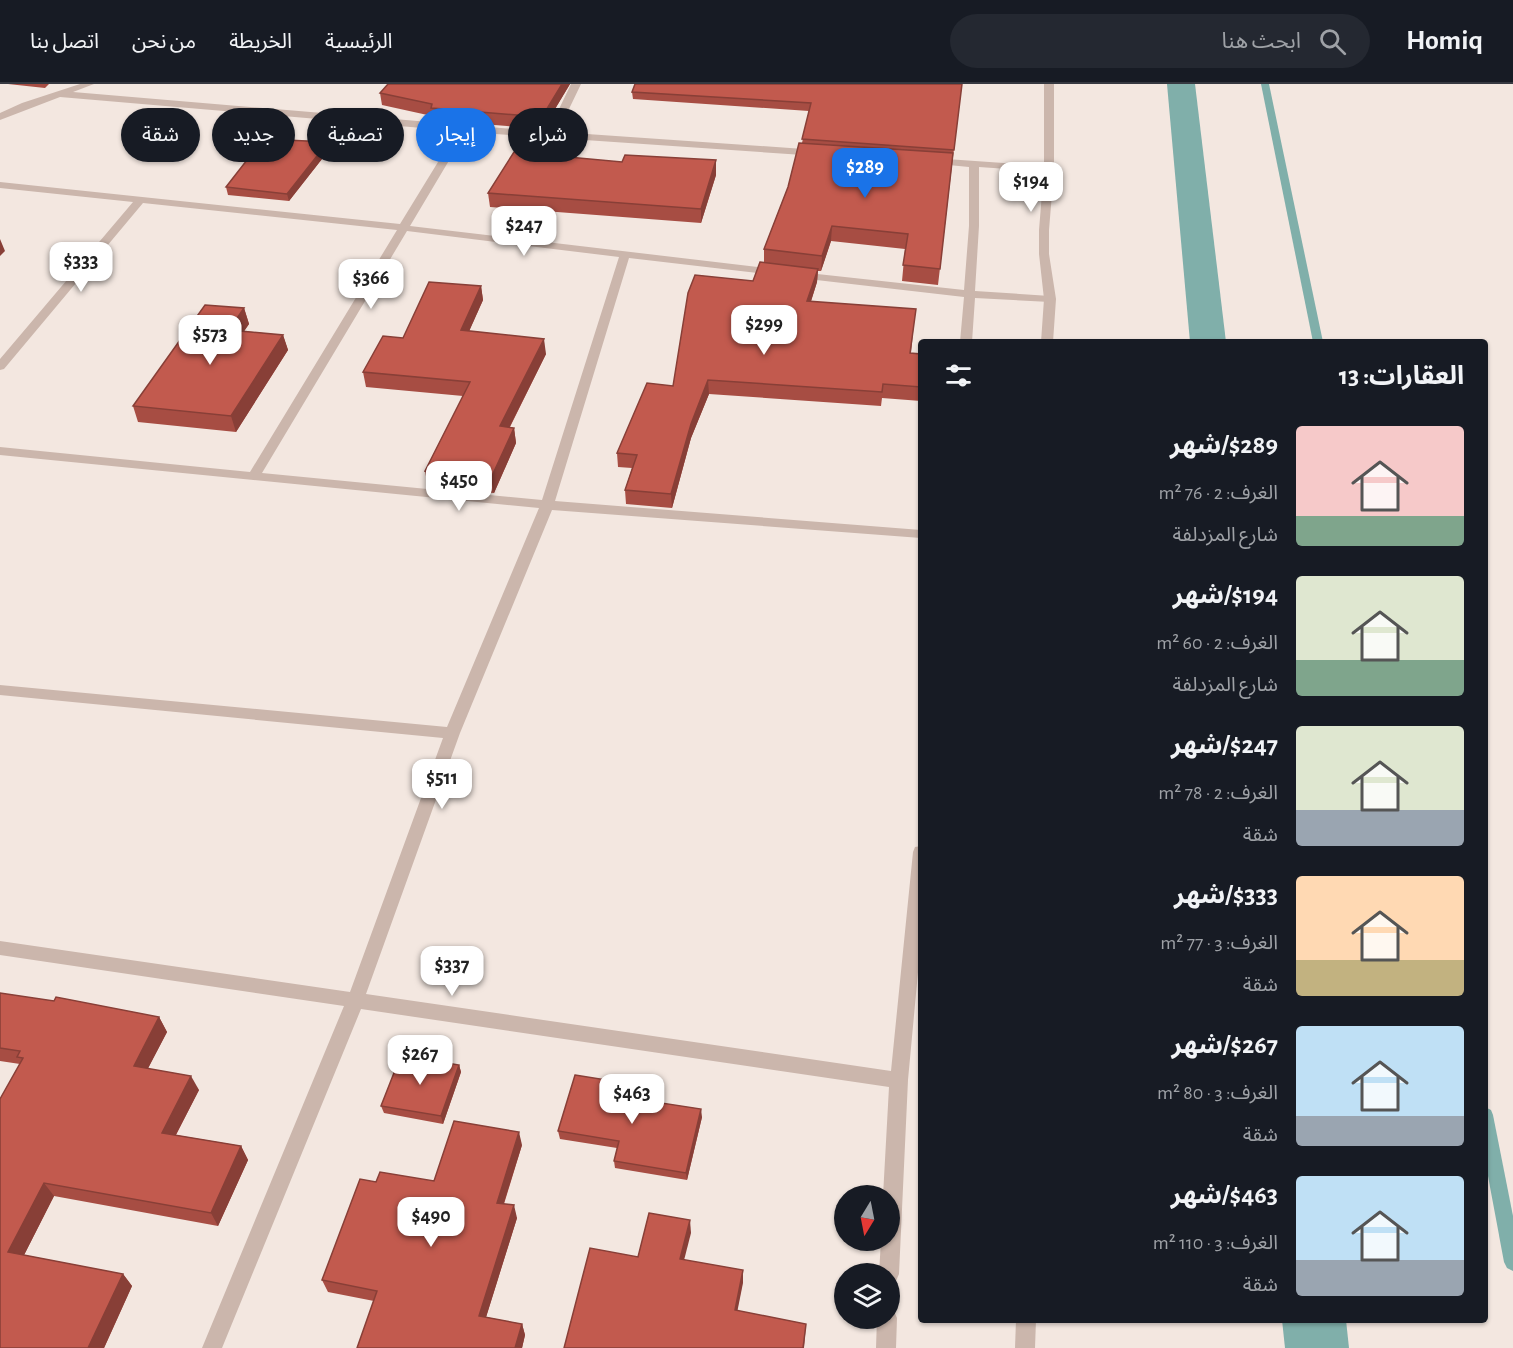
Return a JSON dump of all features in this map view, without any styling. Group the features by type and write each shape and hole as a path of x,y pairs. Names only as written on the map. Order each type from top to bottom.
{"street":[{"path":"0,117 25,105 89,84"},
{"path":"564,108 576,84"},
{"path":"1047,339 1050,299 1044,254 1049,169 1049,84"},
{"path":"61,94 416,125"},
{"path":"0,104 25,105"},
{"path":"588,137 833,154"},
{"path":"927,160 1049,169"},
{"path":"254,476 443,162"},
{"path":"966,339 974,226 974,164"},
{"path":"0,184 404,228 968,294 1050,299"},
{"path":"0,366 140,201"},
{"path":"212,1348 355,1001 452,733 547,505 625,255"},
{"path":"0,451 547,505 918,534"},
{"path":"0,690 452,733"},
{"path":"891,1263 899,1080 918,883"},
{"path":"0,948 899,1080"},
{"path":"1025,1348 1026,1323"},
{"path":"886,1348 887,1329"}],"building":[{"path":"388,84 562,84 547,108 508,108 508,114 496,113 496,108 431,108 432,104 380,93"},
{"path":"635,84 962,84 954,150 802,139 811,103 632,92"},
{"path":"295,140 307,141 307,162 312,162 287,194 226,187 245,162 295,162"},
{"path":"799,143 953,153 940,269 903,265 908,234 832,226 822,256 764,249 788,187"},
{"path":"625,155 716,160 701,209 488,193 508,161 588,162 588,159 622,162"},
{"path":"760,262 818,269 807,301 916,309 910,353 918,354 918,387 883,384 882,392 708,380 691,424 671,494 625,490 637,455 617,453 647,383 673,386 688,293 695,275 753,281"},
{"path":"429,282 481,286 461,330 544,339 500,426 514,428 491,478 425,471 470,382 363,372 383,336 403,338"},
{"path":"205,305 244,308 229,330 283,335 231,416 133,406"},
{"path":"0,993 54,1001 56,997 159,1017 134,1066 191,1076 162,1133 241,1146 211,1213 44,1183 8,1252 123,1274 88,1348 0,1348 0,1099 23,1058 17,1057 20,1051 0,1048"},
{"path":"401,1055 459,1065 441,1116 381,1106"},
{"path":"575,1075 613,1081 609,1095 701,1109 686,1173 614,1161 619,1141 558,1131"},
{"path":"454,1121 519,1132 497,1203 514,1205 479,1316 522,1324 515,1348 357,1348 377,1291 322,1280 360,1179 376,1182 380,1172 434,1181"},
{"path":"649,1213 690,1220 680,1259 743,1270 735,1310 806,1324 803,1348 564,1348 590,1248 638,1257"}],"waterway":[{"path":"1181,84 1208,339"},
{"path":"1265,84 1317,339"},
{"path":"1488,1131 1513,1262"},
{"path":"1314,1323 1317,1348"}]}
